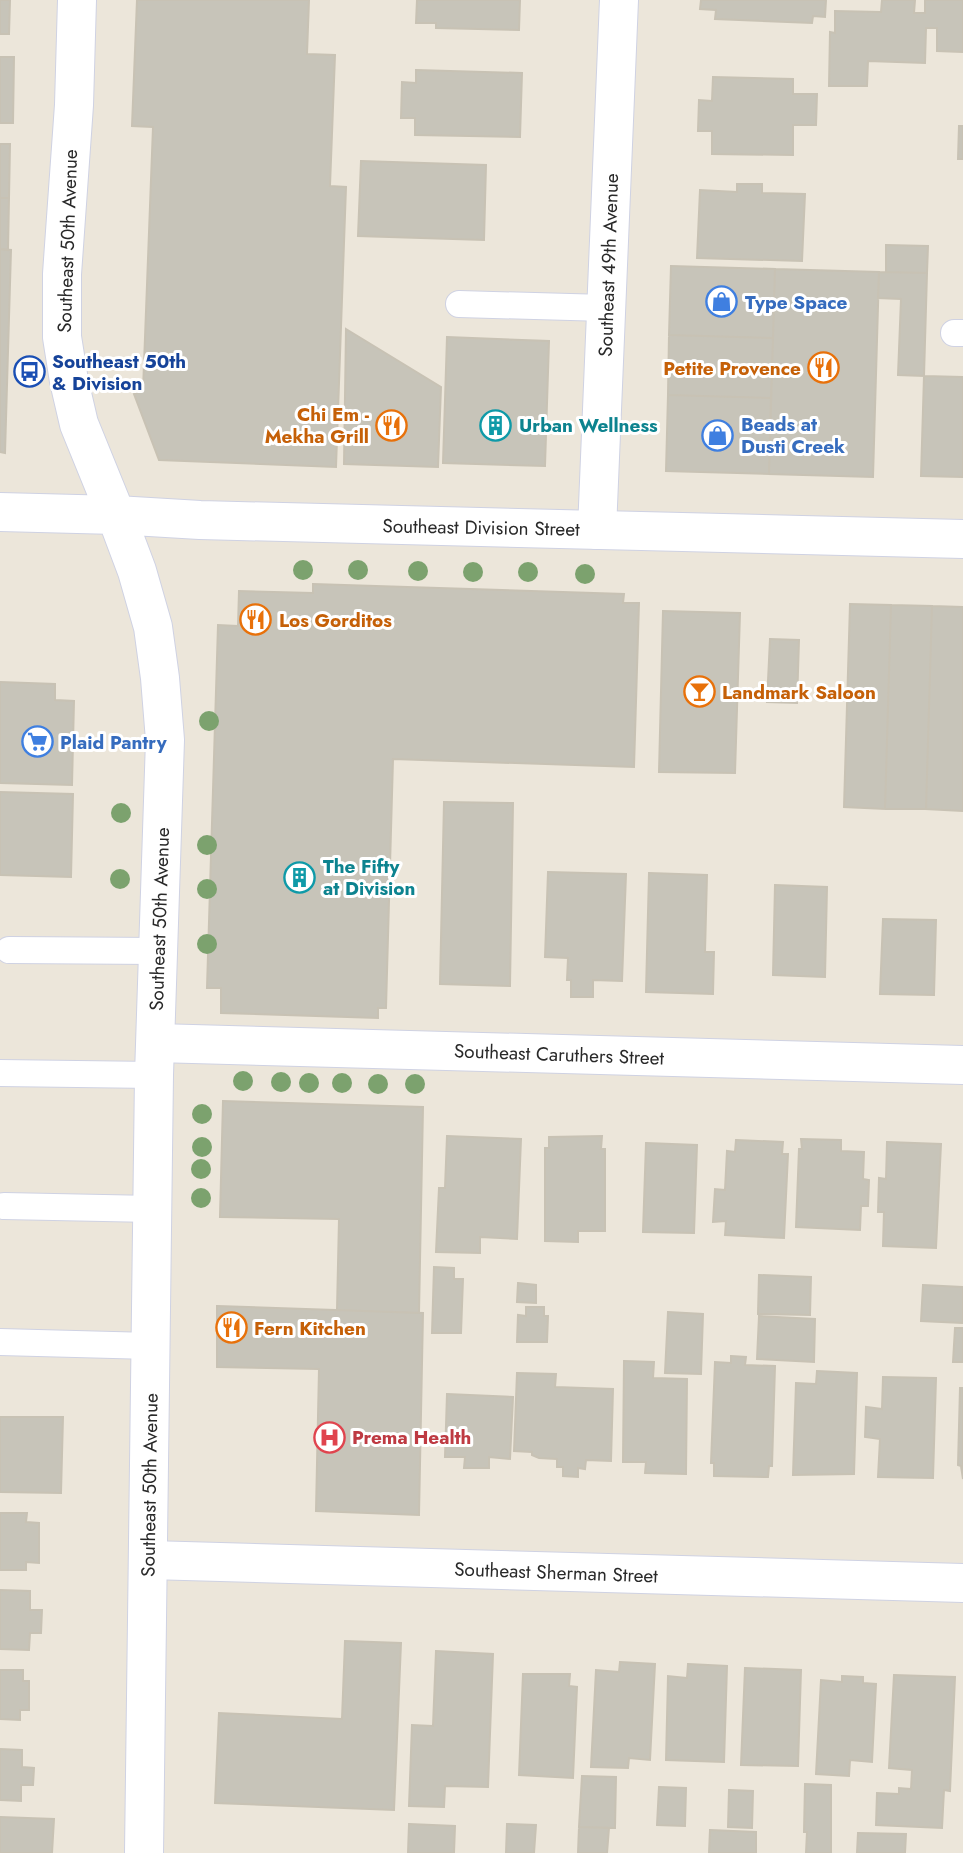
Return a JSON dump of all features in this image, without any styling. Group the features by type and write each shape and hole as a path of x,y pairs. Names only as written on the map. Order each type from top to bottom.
{"main road":[{"name":"Southeast 50th Avenue","path":"77,0 74,105 62,274 62,337 79,424 137,571 153,627 164,740 155,1059 144,1853"},
{"name":"Southeast 49th Avenue","path":"597,530 619,0"},
{"name":"Southeast Division Street","path":"0,512 200,520 963,540"},
{"name":"Southeast Caruthers Street","path":"155,1059 963,1065"},
{"name":"Southeast Sherman Street","path":"149,1560 963,1583"}],"lane":[{"path":"459,304 606,308"},
{"path":"9,950 158,951"},
{"path":"0,1073 155,1059"},
{"path":"5,1206 153,1209"},
{"path":"0,1342 151,1346"}],"building":[{"path":"0,0 10,0 9,34 0,34"},
{"path":"137,0 309,0 307,54 335,55 330,186 346,187 336,467 159,460 134,394 143,390 153,127 132,126"},
{"path":"417,0 520,0 519,30 436,28 436,23 416,23"},
{"path":"701,0 826,0 825,17 813,16 812,23 715,19 716,10 700,9"},
{"path":"882,0 915,0 914,13 925,13 925,0 963,0 963,52 937,51 937,28 926,28 925,63 868,61 867,86 829,86 830,32 835,33 835,11 881,12"},
{"path":"0,57 14,57 13,123 0,123"},
{"path":"416,70 522,73 520,137 415,135 415,118 401,118 402,82 416,83"},
{"path":"713,77 793,79 793,94 817,94 816,125 793,125 793,155 712,154 712,131 698,131 699,100 712,101"},
{"path":"959,126 963,126 963,159 958,159"},
{"path":"0,144 10,144 9,198 0,198"},
{"path":"361,161 486,165 484,240 358,236"},
{"path":"737,184 762,184 762,193 805,194 802,261 697,258 700,190 737,192"},
{"path":"0,198 9,198 8,250 0,249"},
{"path":"886,245 928,246 927,273 886,272"},
{"path":"0,249 11,250 5,453 0,452"},
{"name":"Type Space","path":"671,266 775,269 773,338 669,335"},
{"name":"Petite Provence","path":"775,269 879,272 873,477 769,474"},
{"path":"879,272 927,273 924,376 898,375 901,299 878,298"},
{"name":"Chi Em - Mekha Grill","path":"346,329 441,387 438,467 344,464"},
{"path":"669,335 773,338 771,398 668,395"},
{"name":"Urban Wellness","path":"447,337 549,341 545,466 443,463"},
{"path":"924,376 963,377 963,477 921,476"},
{"name":"Beads at Dusti Creek","path":"668,395 771,398 769,474 666,471"},
{"name":"The Fifty at Division","path":"313,584 624,594 623,603 639,603 634,767 393,759 386,1008 378,1008 378,1018 221,1013 221,988 207,988 218,625 238,626 239,591 313,593"},
{"path":"850,604 891,605 885,809 844,807"},
{"path":"891,605 932,606 926,809 885,809"},
{"path":"932,606 963,607 963,811 926,809"},
{"name":"Landmark Saloon","path":"663,611 740,613 735,773 659,772"},
{"path":"770,639 799,640 797,703 767,702"},
{"name":"Plaid Pantry","path":"0,682 55,684 55,700 74,701 72,785 0,783"},
{"path":"0,792 73,794 71,877 0,875"},
{"path":"444,802 513,803 510,986 440,984"},
{"path":"548,872 626,874 622,981 593,980 593,997 571,997 571,980 567,980 568,958 545,957"},
{"path":"649,873 707,875 705,952 714,952 713,994 646,992"},
{"path":"775,885 827,887 825,977 773,975"},
{"path":"883,919 936,920 934,995 880,994"},
{"path":"223,1101 423,1107 419,1313 337,1310 339,1219 220,1217"},
{"path":"447,1136 521,1139 517,1239 480,1237 480,1253 436,1252 439,1188 445,1188"},
{"path":"602,1136 601,1149 605,1149 605,1231 578,1231 578,1242 545,1241 545,1148 549,1148 549,1137"},
{"path":"801,1139 841,1140 841,1151 864,1152 863,1179 869,1180 868,1206 861,1206 860,1230 796,1227"},
{"path":"736,1140 783,1142 782,1154 788,1154 784,1238 725,1235 726,1221 713,1222 715,1189 725,1190 727,1151 735,1152"},
{"path":"887,1142 941,1144 936,1248 883,1246 884,1212 878,1212 879,1178 886,1179"},
{"path":"646,1143 697,1145 694,1233 643,1232"},
{"path":"434,1267 454,1268 454,1279 463,1279 461,1333 432,1333"},
{"path":"759,1275 811,1277 810,1315 758,1314"},
{"path":"518,1283 536,1285 536,1303 517,1302"},
{"path":"923,1285 963,1287 963,1323 921,1321"},
{"path":"217,1306 423,1313 419,1515 316,1511 319,1369 217,1367"},
{"path":"526,1307 544,1307 544,1316 548,1316 547,1342 517,1342 518,1315 526,1316"},
{"path":"668,1312 703,1314 701,1374 665,1373"},
{"path":"759,1316 815,1319 814,1362 757,1359"},
{"path":"955,1328 963,1328 963,1362 953,1362"},
{"path":"731,1356 746,1357 745,1365 775,1366 772,1466 769,1466 768,1477 714,1476 714,1463 711,1463 715,1362 731,1363"},
{"path":"624,1361 654,1362 653,1378 687,1379 686,1474 645,1473 646,1462 623,1462"},
{"path":"817,1371 857,1373 854,1474 793,1475 796,1383 816,1384"},
{"path":"517,1373 556,1374 555,1387 613,1389 611,1461 586,1460 585,1469 578,1468 578,1477 563,1476 563,1467 557,1467 557,1459 539,1458 532,1455 532,1452 514,1451"},
{"path":"883,1377 936,1378 933,1478 878,1477 880,1439 865,1437 866,1407 882,1409"},
{"path":"960,1388 963,1388 963,1479 961,1466 958,1465"},
{"path":"447,1394 513,1397 510,1459 489,1457 489,1468 464,1468 465,1457 445,1457"},
{"path":"0,1417 63,1417 61,1493 0,1492"},
{"path":"0,1513 27,1513 26,1522 39,1523 39,1563 26,1562 26,1570 0,1570"},
{"path":"0,1590 30,1591 30,1610 42,1610 41,1633 30,1633 29,1650 0,1649"},
{"path":"345,1641 401,1643 394,1810 215,1803 219,1713 342,1719"},
{"path":"436,1651 493,1654 488,1787 445,1786 444,1807 409,1806 412,1725 433,1726"},
{"path":"620,1662 655,1664 650,1760 629,1758 628,1768 591,1767 596,1670 619,1672"},
{"path":"688,1664 727,1666 724,1762 666,1760 668,1676 687,1678"},
{"path":"745,1668 801,1670 798,1766 741,1765"},
{"path":"0,1670 23,1670 23,1681 29,1681 29,1710 20,1710 20,1720 0,1719"},
{"path":"523,1674 570,1674 569,1686 577,1687 573,1778 519,1775"},
{"path":"894,1675 955,1677 950,1791 944,1790 942,1828 876,1825 877,1793 899,1794 899,1788 911,1789 912,1770 889,1768"},
{"path":"842,1676 863,1677 863,1683 876,1684 872,1762 850,1760 849,1776 816,1774 821,1680 842,1682"},
{"path":"0,1749 22,1750 22,1767 34,1768 33,1785 21,1785 21,1801 0,1800"},
{"path":"582,1776 616,1777 615,1828 579,1827"},
{"path":"805,1784 831,1785 831,1853 806,1853"},
{"path":"659,1787 686,1788 685,1826 657,1825"},
{"path":"729,1790 753,1791 752,1828 728,1827"},
{"path":"0,1817 54,1819 52,1853 0,1853"},
{"path":"409,1824 455,1826 454,1853 408,1853"},
{"path":"507,1824 536,1825 534,1853 506,1853"},
{"path":"579,1827 609,1828 607,1853 578,1853"},
{"path":"710,1830 756,1832 756,1853 709,1853"},
{"path":"858,1833 906,1834 905,1853 857,1853"}],"place":[{"name":"Type Space","path":"722,302"},
{"name":"Petite Provence","path":"824,368"},
{"name":"Southeast 50th & Division","path":"29,372"},
{"name":"Chi Em - Mekha Grill","path":"392,425"},
{"name":"Urban Wellness","path":"496,425"},
{"name":"Beads at Dusti Creek","path":"718,435"},
{"name":"Los Gorditos","path":"256,620"},
{"name":"Landmark Saloon","path":"699,692"},
{"name":"Plaid Pantry","path":"37,742"},
{"name":"The Fifty at Division","path":"300,877"},
{"name":"Fern Kitchen","path":"231,1328"},
{"name":"Prema Health","path":"329,1437"}]}
